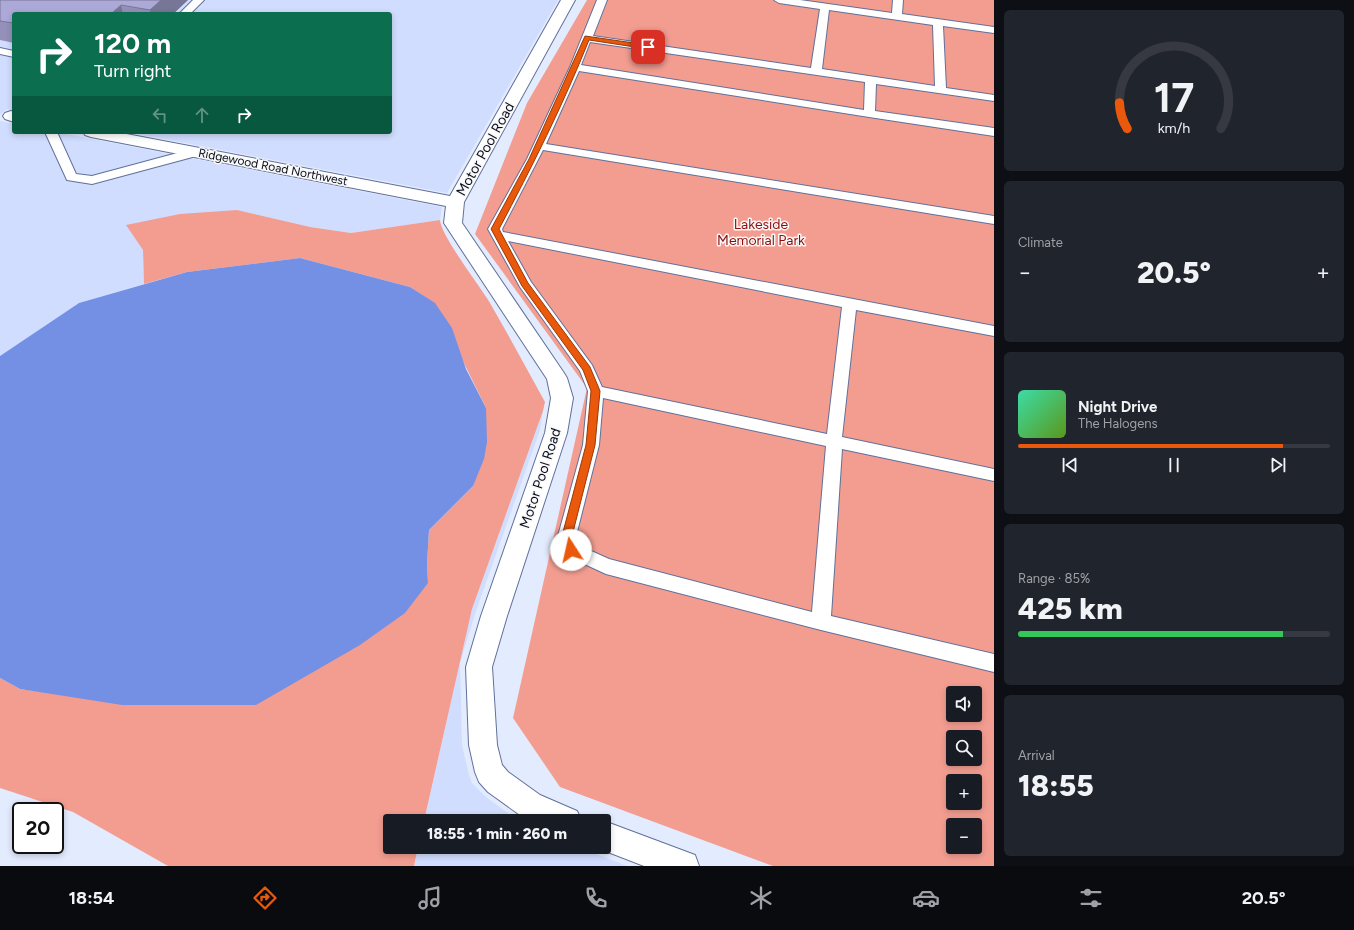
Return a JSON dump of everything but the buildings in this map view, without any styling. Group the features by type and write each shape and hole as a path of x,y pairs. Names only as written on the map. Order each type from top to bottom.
{"street":[{"name":"Motor Pool Road","path":"551,814 530,805 498,782 489,772 483,745 479,667 494,616 556,433 562,398 557,378 464,243 453,222 455,202 568,0"},
{"name":"Ridgewood Road Northwest","path":"102,134 455,202"},
{"path":"611,839 684,866"}],"lane":[{"path":"186,12 199,0"},
{"path":"602,0 575,67 538,146 495,229 525,284 587,369 596,391 591,445 567,536 571,550 606,566 821,622 994,663"},
{"path":"779,0 994,30"},
{"path":"871,12 872,0"},
{"path":"897,16 898,0"},
{"path":"816,72 825,6"},
{"path":"938,22 941,90"},
{"path":"587,38 994,98"},
{"path":"0,51 12,54"},
{"path":"575,67 869,114 994,132"},
{"path":"869,114 871,80"},
{"path":"52,134 71,177 92,180 196,152"},
{"path":"538,146 994,220"},
{"path":"498,236 994,331"},
{"path":"821,622 834,441 849,304"},
{"path":"596,391 994,475"}],"shaded area":[{"path":"0,0 558,0 447,193 137,134 392,134 392,12 12,12 12,110 7,109 0,115"},
{"path":"0,121 12,124 12,134 66,134 442,207 440,220 351,233 310,227 127,225 143,250 144,284 79,303 0,356"},
{"path":"543,411 540,430 476,611 460,663 462,745 469,775 472,783 486,797 509,814 426,814 472,609"},
{"path":"417,854 596,854 627,866 414,866"}],"green space":[{"name":"Lakeside Memorial Park","path":"587,0 994,0 994,866 773,866 560,787 513,718 587,388 475,234 527,103"},
{"path":"237,210 310,227 351,233 440,220 447,237 490,303 545,402 472,609 426,814 383,814 383,854 417,854 414,866 168,866 73,812 64,809 64,802 43,802 0,788 0,678 20,689 43,692 428,583 427,564 429,530 473,486 486,408 435,304 410,287 300,258 187,272 144,284 143,250 126,225 180,214"}],"water":[{"path":"300,258 410,287 435,303 452,328 466,369 486,408 487,442 484,459 473,486 429,530 427,564 428,583 405,613 360,645 256,705 122,705 20,689 0,678 0,356 79,303 187,272"}],"route":[{"path":"571,550 567,536 591,445 596,391 587,369 525,284 495,229 533,159 587,38 648,47"}]}
